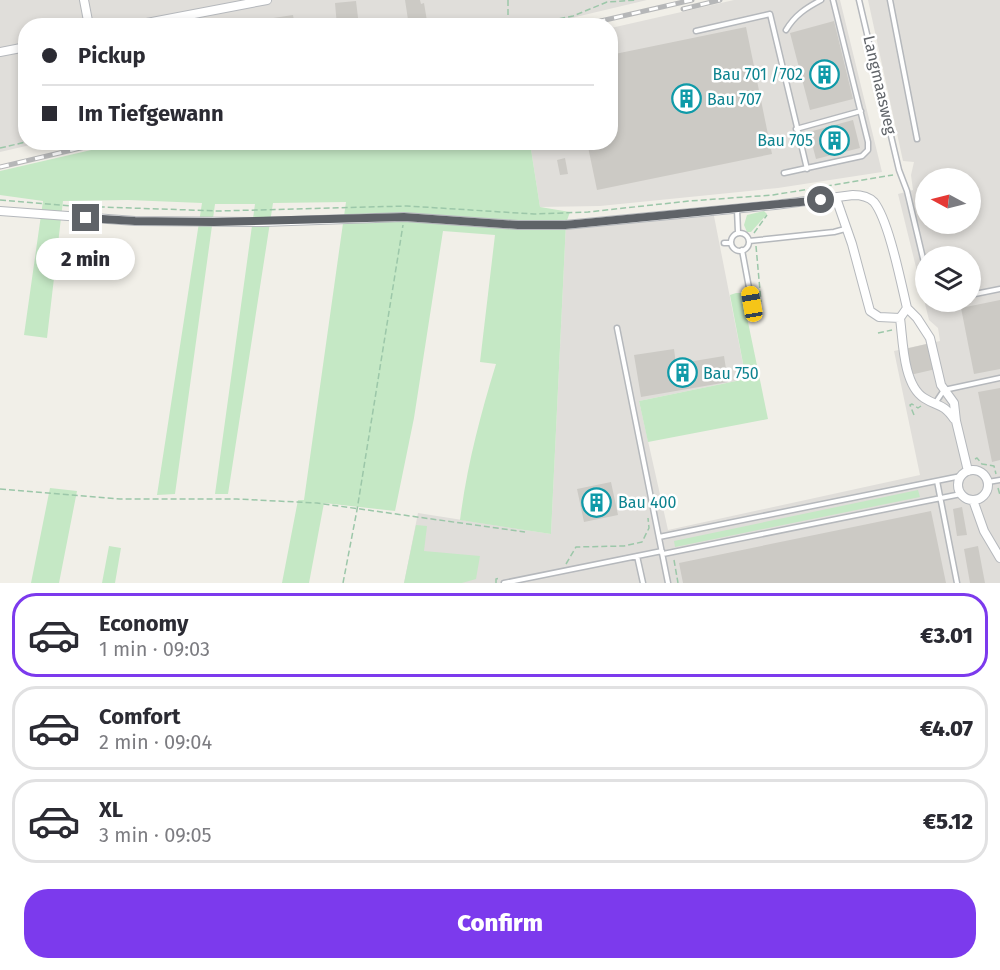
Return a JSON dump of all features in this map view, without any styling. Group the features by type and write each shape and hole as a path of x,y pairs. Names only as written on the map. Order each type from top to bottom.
{"street":[{"path":"84,0 87,18"},
{"path":"173,18 267,0"},
{"path":"0,52 18,49"},
{"path":"0,211 103,220 167,222 263,222 404,217 518,225 565,225 864,195 873,201 885,224 908,308 930,338 939,378 944,390 954,403 965,473 958,484 961,494 973,500 984,495 988,482 979,471 965,473"},
{"path":"836,198 852,244 870,311 879,318 900,318"},
{"path":"908,308 900,318 911,382 919,395 948,410 956,421"},
{"path":"973,500 984,531 1000,558"}],"lane":[{"path":"786,30 793,19 805,8 821,0"},
{"path":"784,173 862,156 868,150 861,111 833,0"},
{"name":"Langmaasweg","path":"859,0 899,170 920,246"},
{"path":"890,0 917,139"},
{"path":"696,32 770,14 807,169"},
{"path":"796,129 861,111"},
{"path":"736,208 738,232"},
{"path":"749,241 845,229"},
{"path":"730,243 732,236 738,232 745,234 749,241"},
{"path":"730,243 735,249 742,250 749,241"},
{"path":"724,243 730,243"},
{"path":"742,250 752,304"},
{"path":"981,292 1000,288"},
{"path":"617,328 668,583"},
{"path":"935,403 944,390 1000,378"},
{"path":"659,537 937,481 965,473"},
{"path":"988,482 1000,480"},
{"path":"937,481 957,583"},
{"path":"504,583 961,494"},
{"path":"637,556 643,583"}],"path":[{"path":"508,0 508,18"},
{"path":"563,18 607,2 638,0"},
{"path":"0,148 18,144"},
{"path":"0,200 72,206 219,211 397,206 534,214 588,212 773,195 891,176 899,170"},
{"path":"761,302 754,233 775,205"},
{"path":"343,583 357,510 404,217"},
{"path":"878,333 893,330"},
{"path":"0,489 120,499 317,503 525,532"}],"shaded area":[{"path":"0,0 647,0 572,18 18,18 18,148 0,152"},
{"path":"734,0 840,0 882,172 778,188 600,206 540,207 531,150 618,150 618,26"},
{"path":"868,0 1000,0 1000,583 404,583 418,513 551,534 566,223 713,211 746,379 639,401 668,530 920,475 894,351 940,341 938,328 929,320 927,312 981,312 981,246 915,246 915,263 898,194 913,190 911,175 914,162 903,161"}],"green space":[{"path":"91,150 531,150 540,207 570,212 566,223 551,534 460,520 475,441 496,364 480,362 495,235 443,231 414,418 395,511 324,503 309,583 282,583 298,500 304,500 346,202 273,203 228,494 215,494 255,204 215,204 175,494 157,495 202,203 128,200 63,201 47,338 24,335 43,201 0,195 0,171"},
{"path":"764,211 767,214 751,232 747,232 744,225 747,215"},
{"path":"742,293 768,419 648,442 639,401 746,379 730,295"},
{"path":"50,488 77,491 59,583 31,583"},
{"path":"918,490 920,497 675,547 674,541"},
{"path":"416,525 427,526 424,551 480,556 476,579 462,583 404,583"},
{"path":"109,546 121,548 115,583 102,583"}],"building":[{"path":"405,0 420,0 421,4 424,3 426,18 408,18"},
{"path":"356,1 358,18 336,18 335,3"},
{"path":"293,15 294,18 273,18"},
{"name":"Bau 701 /702","path":"834,21 853,99 810,110 790,33"},
{"name":"Bau 707","path":"746,27 772,154 597,190 589,150 618,150 618,53"},
{"name":"Bau 705","path":"853,120 860,148 816,159 809,132"},
{"path":"565,158 568,174 560,175 557,160"},
{"path":"1000,300 1000,369 974,374 962,312 981,312 981,304"},
{"path":"931,343 936,369 910,375 905,349"},
{"name":"Bau 750","path":"674,349 676,364 724,356 728,382 641,397 634,355"},
{"path":"1000,388 1000,460 992,462 978,392"},
{"name":"Bau 400","path":"611,482 618,515 584,522 577,489"},
{"path":"962,507 967,535 957,536 953,509"},
{"path":"931,511 946,583 683,583 679,563"},
{"path":"978,546 985,583 970,583 964,549"}],"railway":[{"path":"614,18 692,0"},
{"path":"683,9 720,0"},
{"path":"0,167 72,150"}],"place":[{"name":"Bau 701 /702","path":"824,74"},
{"name":"Bau 707","path":"686,99"},
{"name":"Bau 705","path":"834,140"},
{"name":"Bau 750","path":"682,373"},
{"name":"Bau 400","path":"597,502"}],"route":[{"path":"86,218 135,221 263,222 404,217 518,225 565,225 821,200"}]}
